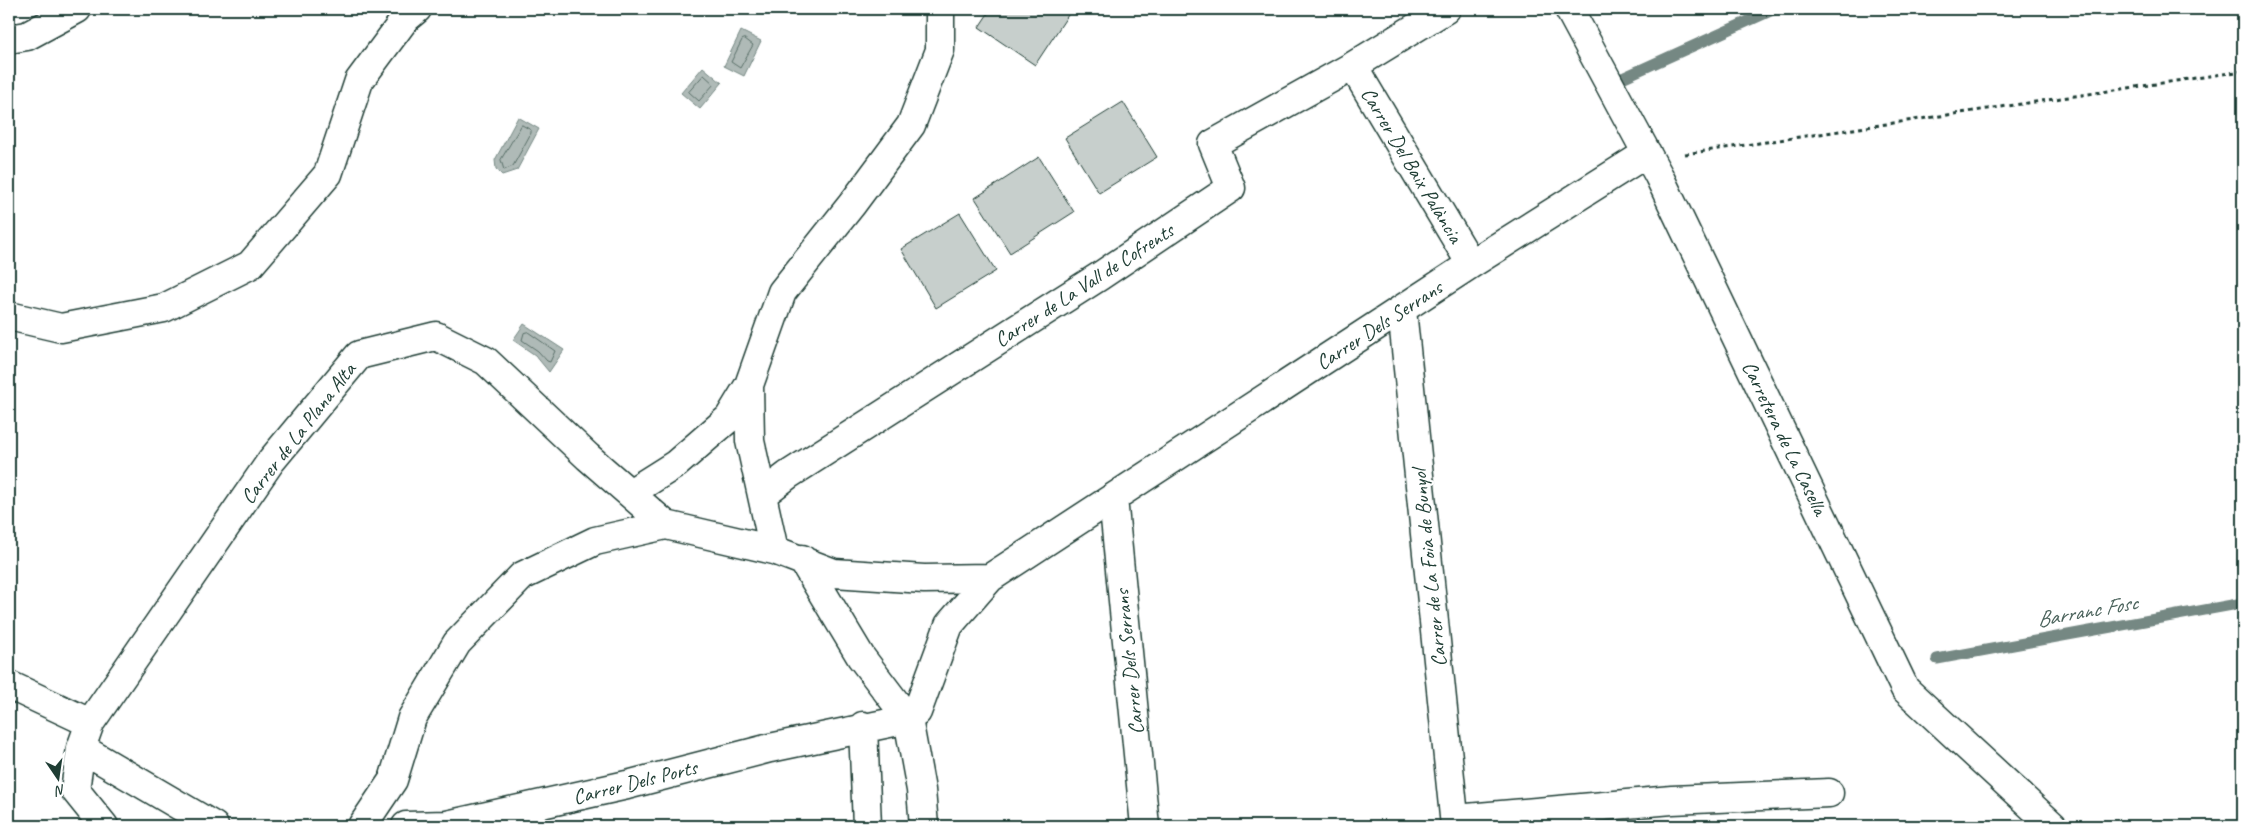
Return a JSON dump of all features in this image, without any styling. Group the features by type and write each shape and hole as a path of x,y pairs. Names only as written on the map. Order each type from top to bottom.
{"street":[{"path":"9,39 27,36 77,9"},
{"path":"9,316 61,328 164,308 250,265 328,174 359,81 405,19 417,9"},
{"path":"630,493 676,464 729,418 749,385 782,292 853,203 911,125 940,50 940,9"},
{"path":"1353,66 1446,9"},
{"name":"Carretera de La Casella","path":"1569,9 1660,176 1905,689 2052,826"},
{"name":"Carrer Del Baix Palància","path":"1353,66 1472,264"},
{"name":"Carrer de La Vall de Cofrents","path":"762,495 788,475 1100,276 1231,188 1213,144 1353,66"},
{"name":"Carrer Dels Serrans","path":"990,578 1472,264 1647,153"},
{"name":"Carrer de La Foia de Bunyol","path":"1402,310 1455,823"},
{"name":"Carrer de La Plana Alta","path":"86,735 271,461 359,355 436,336 486,361 666,524"},
{"path":"749,385 750,441 774,550"},
{"name":"Carrer Dels Serrans","path":"1113,498 1145,826"},
{"path":"362,826 393,780 412,718 457,643 522,576 595,541 666,524 774,550 834,572 924,579 990,578"},
{"path":"802,559 860,657 908,719 921,790 924,826"},
{"path":"908,719 917,712 949,625 990,578"},
{"path":"9,685 86,735 214,826"},
{"name":"Carrer Dels Ports","path":"406,826 447,825 627,785 863,726 908,719"},
{"path":"863,726 867,826"},
{"path":"86,735 75,790 104,826"},
{"path":"1455,823 1672,800 1829,793"}],"path":[{"path":"1647,153 1684,155 2243,71"}],"water":[{"path":"741,31 761,41 744,76 724,66"},
{"path":"703,67 722,83 700,109 681,93"},
{"path":"518,117 539,129 517,170 502,175 496,169 495,160"},
{"path":"524,324 564,350 549,372 535,355 513,340"}],"building":[{"path":"991,9 1072,9 1035,65 979,27"},
{"path":"1123,102 1157,157 1099,193 1065,138"},
{"path":"1039,157 1074,212 1010,253 975,198"},
{"path":"960,213 996,271 936,308 901,249"}],"waterway":[{"path":"1609,84 1775,9"},
{"name":"Barranc Fosc","path":"1937,659 2243,603"}]}
